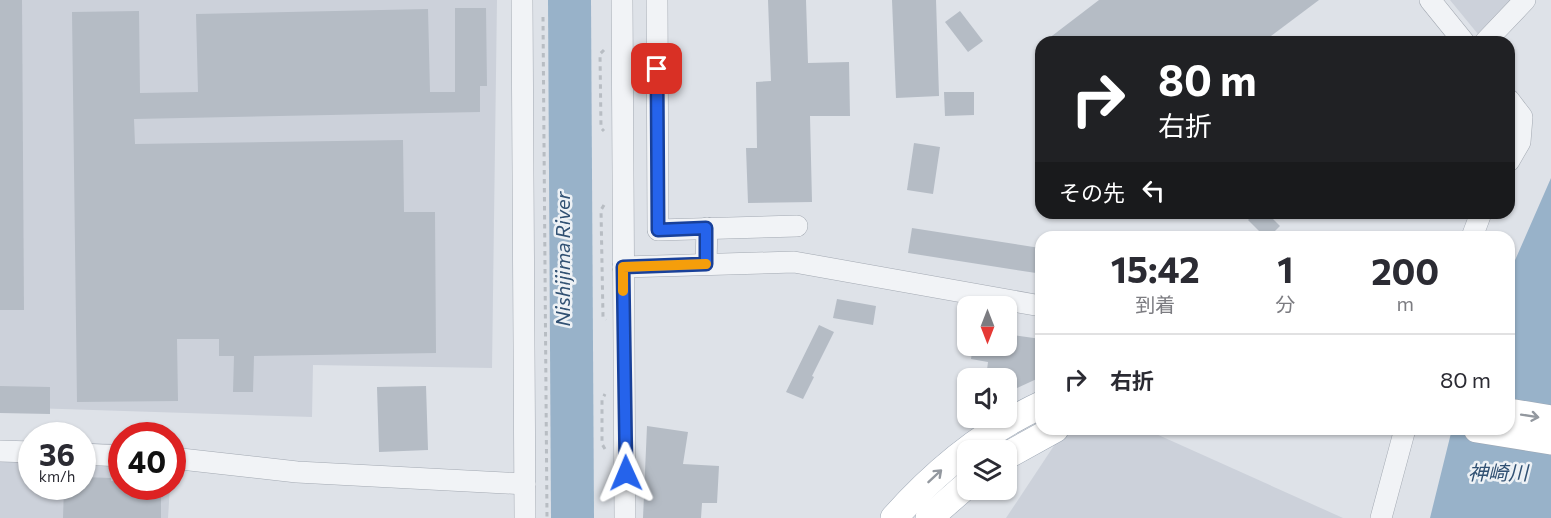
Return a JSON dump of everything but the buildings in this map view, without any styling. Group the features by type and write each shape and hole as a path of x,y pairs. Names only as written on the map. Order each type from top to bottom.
{"main road":[{"path":"894,518 933,477 960,454 1000,426 1035,408"},
{"path":"1515,413 1551,419"},
{"path":"1017,450 1044,435"},
{"path":"1514,435 1551,441"},
{"path":"929,518 957,494"}],"street":[{"path":"522,0 525,518"},
{"path":"622,0 625,518"},
{"path":"657,0 658,230 797,226"},
{"path":"1430,0 1459,36"},
{"path":"1491,36 1525,0"},
{"path":"1515,108 1522,117 1520,142 1515,151"},
{"path":"706,228 706,264"},
{"path":"623,267 794,262 1035,305"},
{"path":"1381,518 1403,435"},
{"path":"0,451 18,452"},
{"path":"186,458 297,472 525,484"}],"path":[{"path":"543,12 547,518"},
{"path":"606,47 600,54 601,128 608,134"},
{"path":"608,199 601,210 603,317 608,321"},
{"path":"606,450 602,444 602,400 608,388"}],"shaded area":[{"path":"0,0 497,0 492,368 313,365 312,417 0,407"},
{"path":"1450,0 1520,0 1485,36 1480,36"},
{"path":"1061,435 1158,435 1343,518 1006,518"},
{"path":"0,442 18,442 18,500 96,500 96,443 108,444 108,500 169,500 168,518 0,518"}],"water":[{"name":"Nishijima River","path":"548,0 591,0 594,518 551,518"},
{"name":"神崎川","path":"1551,178 1551,518 1430,518 1451,435 1515,435 1515,260"}],"slow traffic":[{"path":"623,291 623,267 706,264"}],"route":[{"path":"626,473 623,267 706,264 706,228 658,230 657,69"}]}
